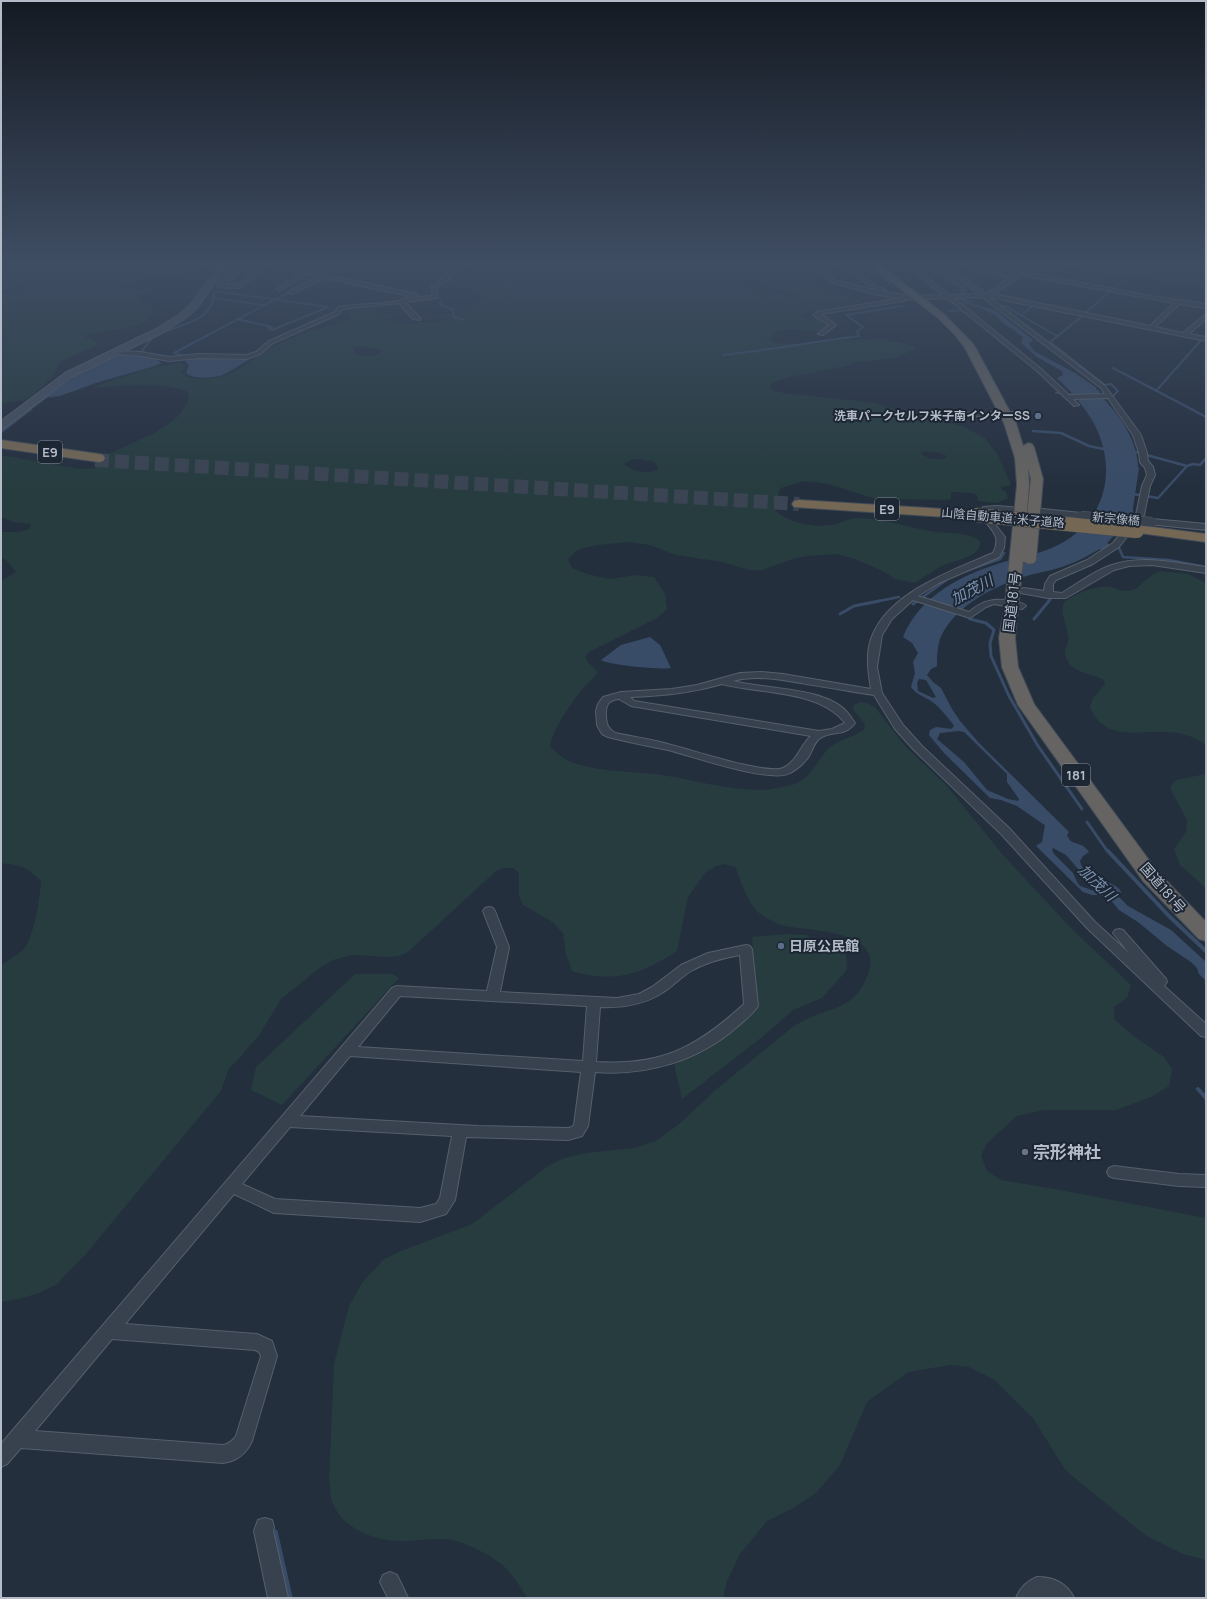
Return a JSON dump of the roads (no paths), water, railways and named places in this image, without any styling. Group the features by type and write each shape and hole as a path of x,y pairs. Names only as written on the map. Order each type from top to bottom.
{"highway":[{"name":"国道181号","path":"969,337 1031,456 1037,479 1033,510 1024,545 1020,596 1018,640 1024,674 1045,717 1152,861 1196,911 1206,920"},
{"name":"国道181号","path":"1009,414 1010,423 1021,458 1023,485 1020,509 1024,545"},
{"name":"E9","path":"1,446 97,459"},
{"name":"山陰自動車道;米子道路","path":"799,503 1061,520 1206,539"},
{"name":"山陰自動車道;米子道路","path":"976,514 1137,529"},
{"path":"1137,529 1206,534"},
{"name":"国道181号","path":"1020,596 1007,638 1010,667 1026,705 1150,876 1206,934"}],"main road":[{"path":"1,426 58,382 146,337"}],"street":[{"path":"113,353 143,354 169,359 199,356 247,358 258,353 270,342 282,337"},
{"path":"999,337 1072,396 1076,405"},
{"path":"1039,337 1103,387 1108,396 1127,419 1137,436 1144,462 1151,471 1151,475 1146,486 1140,515 1110,550 1090,562 1053,578 1049,584 1048,595"},
{"path":"1193,337 1206,339"},
{"path":"1072,396 1108,396"},
{"path":"947,415 1009,414"},
{"path":"1033,510 997,508 986,509 983,514 996,526 1001,536 1001,547 996,555 948,574 888,617 877,635 872,667 877,693 899,727 918,748 1005,831 1091,925 1206,1032"},
{"name":"新宗像橋","path":"1033,510 1081,516 1206,527"},
{"path":"914,598 970,615 982,604 992,601 1020,596 1063,596 1074,588 1111,568 1128,563 1152,562 1206,570"},
{"path":"819,734 809,743 803,757 786,771 770,772 736,766 672,748 617,736 606,732 600,718 603,704 611,697 672,692 698,688 740,676 761,675 783,677 877,693"},
{"path":"621,695 631,702 819,734 833,732 848,726 850,723 843,713 832,705 823,701 787,692 733,685 721,681"},
{"path":"489,911 502,947 492,997"},
{"path":"1119,933 1155,976 1188,1007 1193,1020"},
{"path":"1,1458 18,1439 287,1120 397,991 617,1003 642,998 657,990 686,968 712,956 746,949 751,1006 728,1027 708,1042 690,1052 655,1064 609,1068 346,1051"},
{"path":"287,1120 460,1131 568,1134 576,1132 581,1126 589,1067 594,1002"},
{"path":"232,1186 274,1206 420,1215 441,1209 447,1200 460,1131"},
{"path":"1114,1172 1179,1180 1206,1181"},
{"path":"18,1439 223,1454 231,1454 237,1450 243,1441 269,1356 266,1347 257,1342 109,1331"},
{"path":"265,1527 263,1531 278,1598"},
{"path":"1026,1598 1037,1587 1048,1587 1057,1590 1064,1598"}],"water":[{"name":"加茂川","path":"1022,337 1029,337 1033,340 1029,344 1034,351 1075,373 1097,388 1096,390 1099,390 1101,395 1128,431 1134,445 1139,468 1133,515 1107,543 1113,546 1107,551 1100,549 1078,561 1062,567 1010,582 995,588 968,605 956,615 947,626 939,642 937,666 931,669 927,675 941,688 960,721 979,743 1069,832 1067,835 1069,840 1083,846 1089,852 1083,856 1080,861 1082,867 1093,875 1118,888 1121,892 1119,897 1128,906 1171,930 1206,962 1206,981 1191,962 1167,946 1138,922 1119,910 1110,899 1100,895 1092,895 1083,892 1036,846 1042,842 1045,825 1017,806 1001,800 990,798 944,753 929,735 930,730 936,727 951,729 954,726 937,705 913,690 911,687 915,673 913,662 918,653 912,643 903,637 920,609 944,588 973,573 1004,562 1050,549 1072,537 1085,525 1095,512 1101,498 1105,482 1106,466 1104,449 1098,432 1088,413 1073,394 1068,394 1072,393 1057,378 1063,375 1062,371 1037,357 1021,343","holes":["919,679 926,680 936,697 933,698 918,691 917,683","959,731 964,732 1007,774 1007,782 1019,799 1018,801 1008,799 987,790 964,762 937,739 940,733","1053,848 1066,855 1079,870 1101,890 1094,891 1080,886 1073,873 1054,854 1052,850"]},
{"path":"117,355 146,356 161,363 60,396 43,398 73,377"},
{"path":"192,358 248,360 223,375 204,378 194,377 186,373 189,365 185,361"},
{"path":"650,637 660,645 671,668 635,667 613,664 601,660 621,645"}],"waterway":[{"path":"139,355 154,337"},
{"path":"186,356 174,353 205,337"},
{"path":"723,355 855,337"},
{"path":"1056,337 1050,342 1105,385 1111,384 1118,391 1113,396"},
{"path":"1156,391 1202,339"},
{"path":"1113,368 1156,391"},
{"path":"1056,393 1061,393 1060,390"},
{"path":"1156,391 1193,410"},
{"path":"29,410 48,396"},
{"path":"1,432 31,409"},
{"path":"1191,409 1206,417"},
{"path":"1033,431 1061,433 1089,446 1108,450"},
{"path":"1132,451 1187,466"},
{"path":"1187,466 1193,464 1200,465 1206,458"},
{"path":"1133,494 1158,498 1187,466"},
{"path":"1114,546 1119,548 1123,557 1169,560 1206,567"},
{"name":"加茂川","path":"966,571 1000,559 1004,553"},
{"path":"916,602 949,578"},
{"path":"840,614 854,606 899,597"},
{"path":"1048,602 1051,598"},
{"path":"913,604 917,601"},
{"path":"1034,619 1049,601"},
{"path":"970,619 986,623 994,630 990,643 991,656 1009,696 1038,746 1082,809"},
{"path":"1087,822 1108,852"},
{"path":"1108,851 1169,916 1206,951"},
{"path":"1198,1089 1206,1098"},
{"path":"275,1532 290,1598"}],"tunnel":[{"path":"95,460 799,504"}],"place":[{"name":"洗車パークセルフ米子南インターSS","path":"1038,416"},
{"name":"日原公民館","path":"781,946"},
{"name":"宗形神社","path":"1025,1152"}]}
